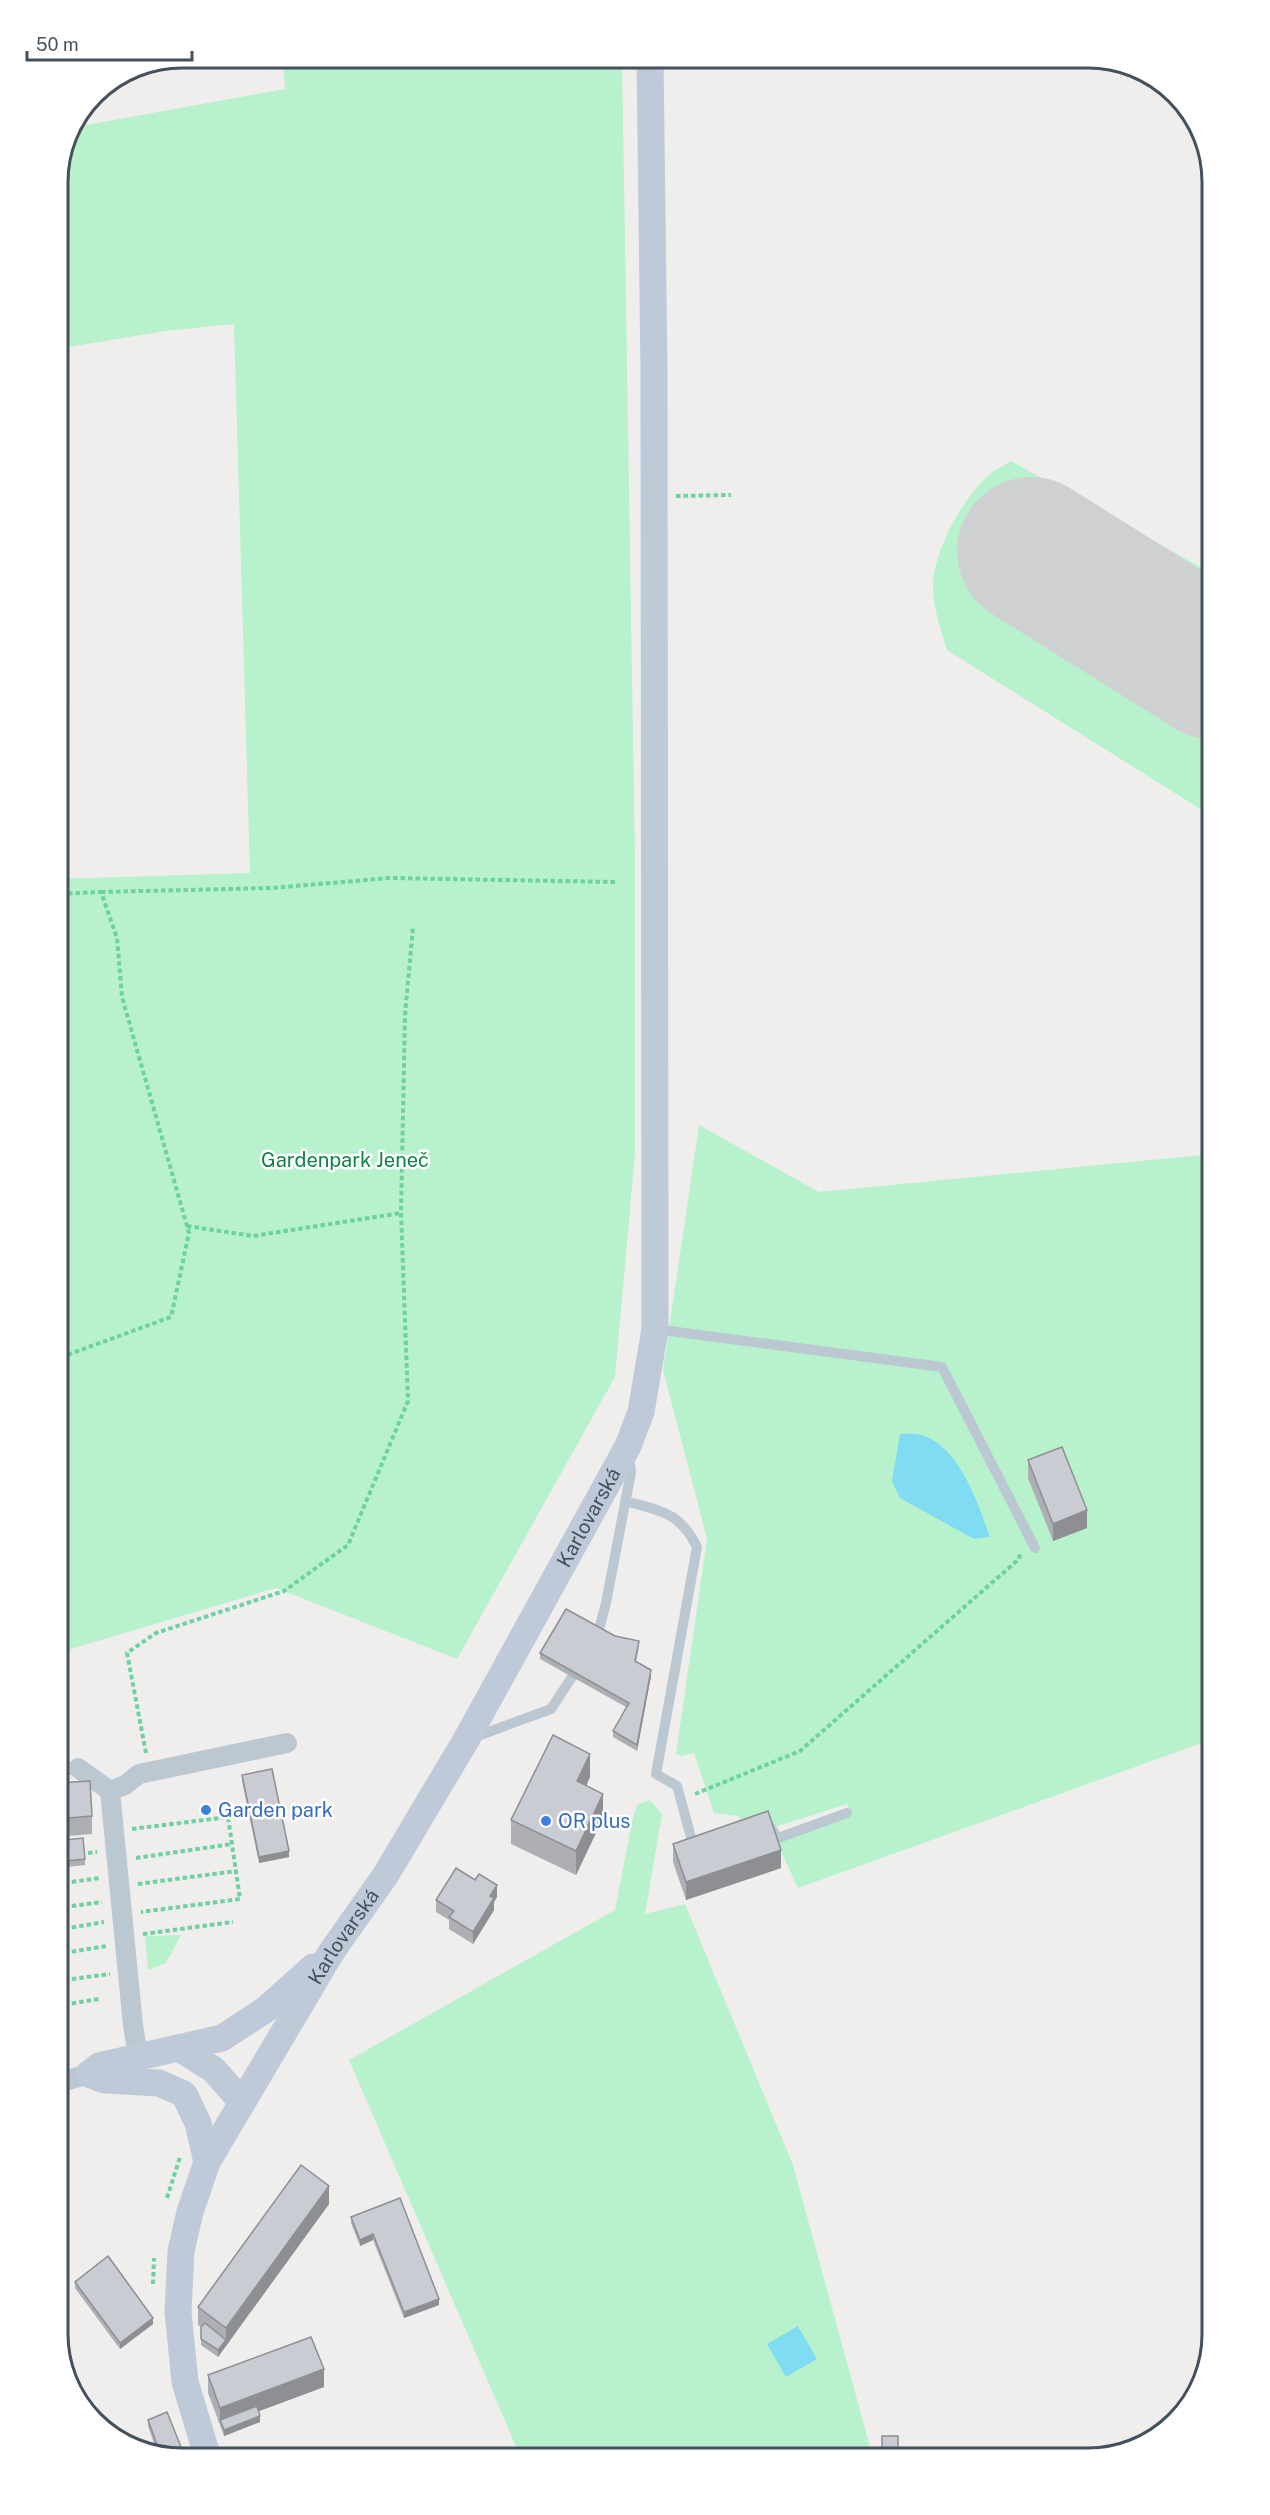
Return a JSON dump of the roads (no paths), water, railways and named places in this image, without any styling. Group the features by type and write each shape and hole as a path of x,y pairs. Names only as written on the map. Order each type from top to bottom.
{"main road":[{"name":"Karlovarská","path":"205,2447 185,2382 178,2312 181,2251 190,2212 207,2162 332,1951 385,1876 466,1740 627,1446 641,1412 655,1329 654,496 650,68"},
{"path":"89,2074 99,2066 222,2038 265,2010 332,1951"},
{"path":"179,2048 214,2070 242,2102"},
{"path":"89,2074 105,2080 159,2083 184,2094 242,2102"},
{"path":"184,2094 198,2123 207,2162"}],"street":[{"path":"110,1791 124,1785 139,1774 287,1743"},
{"path":"78,1768 110,1791 138,2057"},
{"path":"68,2080 89,2074"}],"lane":[{"path":"655,1329 942,1367 1035,1548"},
{"path":"598,1633 606,1603 631,1472 627,1446"},
{"path":"625,1501 670,1514 689,1531 697,1547 656,1774 677,1786 695,1847 706,1844"},
{"path":"466,1740 551,1709 572,1677"},
{"path":"68,1770 78,1768"},
{"path":"758,1827 768,1824 778,1838 847,1813"}],"water":[{"path":"900,1434 924,1436 937,1442 948,1452 966,1479 990,1537 974,1539 900,1498 892,1481"},
{"path":"798,2326 817,2359 786,2377 767,2344"}],"place":[{"name":"Garden park","path":"206,1810"},
{"name":"OR plus","path":"546,1821"}],"park label":[{"name":"Gardenpark Jeneč","path":"345,1160"}]}
